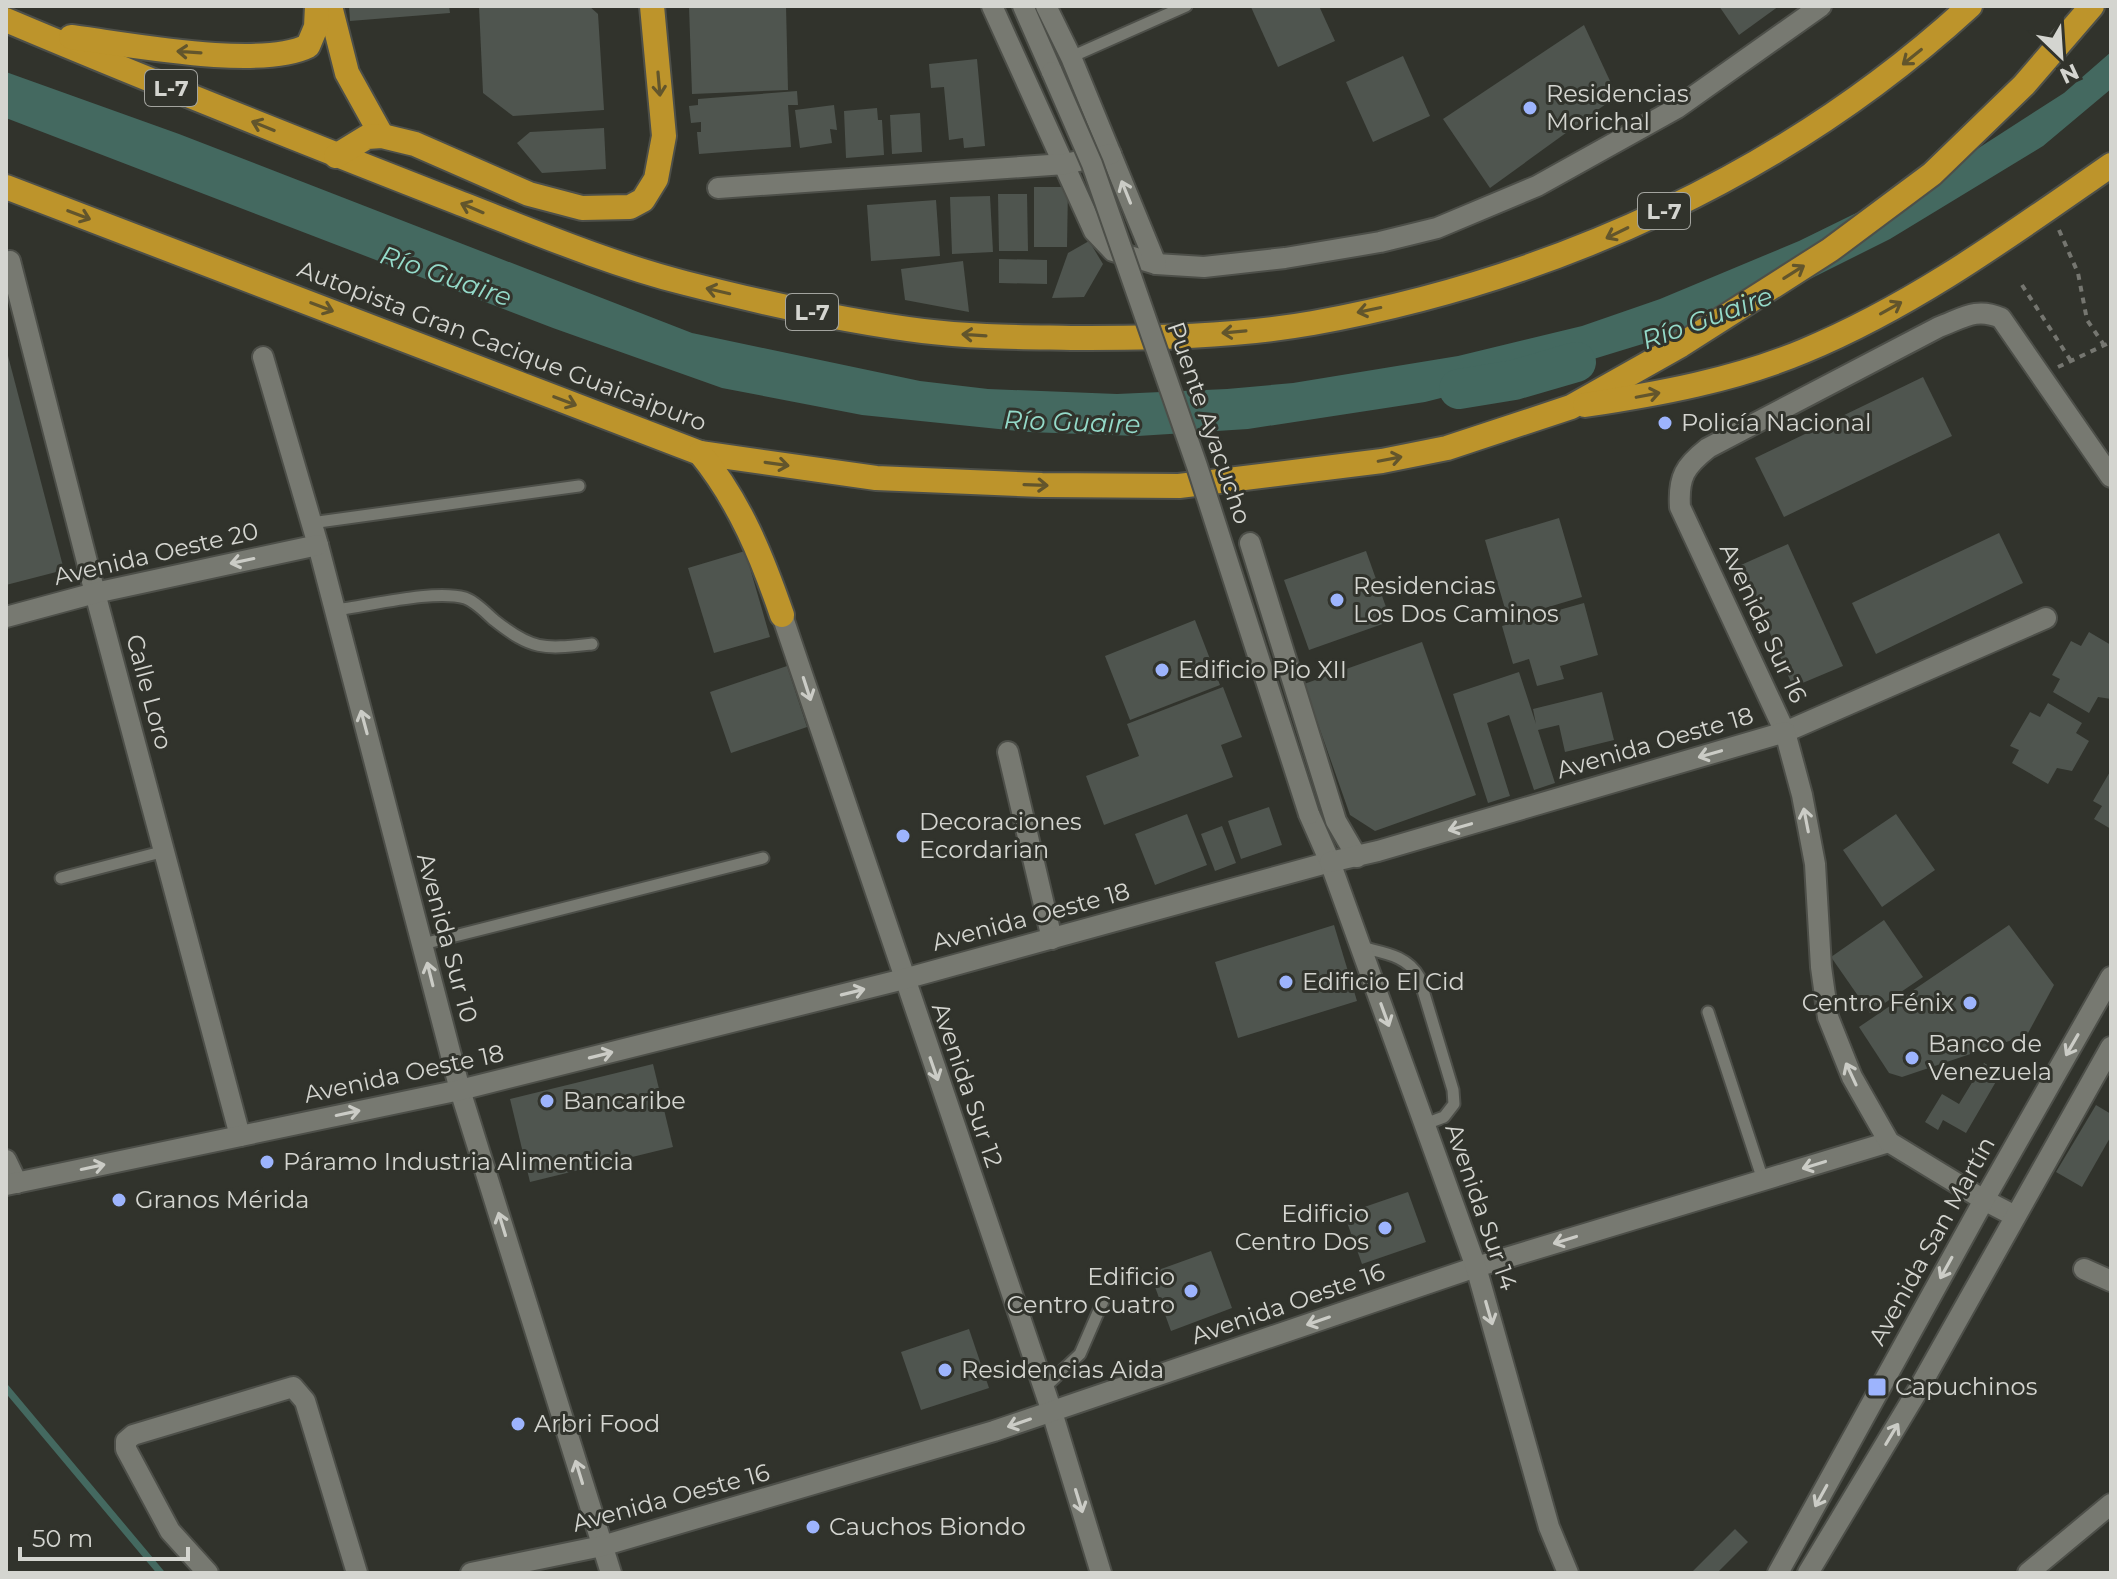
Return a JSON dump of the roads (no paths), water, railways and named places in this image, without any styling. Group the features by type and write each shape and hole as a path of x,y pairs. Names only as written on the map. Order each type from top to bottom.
{"highway":[{"path":"37,33 140,48 235,55 282,54 308,46 316,27 317,6"},
{"path":"330,6 347,73 382,136"},
{"path":"336,156 367,137 382,136 415,144 529,194 582,208 630,207 643,200 656,179 664,136 652,6"},
{"name":"L-7","path":"6,20 521,229 682,283 865,323 927,331 1013,337 1149,337 1242,332 1312,323 1425,298 1601,241 1728,179 1831,116 1883,80 1970,6"},
{"name":"Autopista Gran Cacique Guaicaipuro","path":"6,187 700,453 876,478 1042,485 1179,486 1313,471 1447,448 1571,407 1681,345 1830,250 1932,174 2024,85 2085,15"},
{"path":"1571,407 1649,396 1763,366 1868,322 1993,247 2111,165"},
{"path":"700,453 722,480 737,506 766,569 782,615"}],"street":[{"path":"992,6 1094,231 1103,243 1113,251 1156,264 1204,267 1285,258 1380,242 1437,228 1537,186 1677,108 1821,6"},
{"name":"Puente Ayacucho","path":"1023,6 1092,164 1181,420 1309,814 1330,862"},
{"path":"1046,6 1071,57 1156,264"},
{"path":"718,188 1065,164 1111,154"},
{"name":"Calle Loro","path":"10,261 240,1136"},
{"name":"Avenida Sur 16","path":"1889,1142 1852,1077 1828,1017 1821,967 1815,864 1802,795 1785,732 1680,507 1679,488 1684,473 1693,460 1708,448 1939,327 1986,311 2001,318 2111,477"},
{"name":"Avenida Sur 10","path":"263,357 318,545 460,1090 611,1573"},
{"path":"1250,543 1336,821 1357,857"},
{"name":"Avenida Oeste 20","path":"6,617 95,593 318,545"},
{"name":"Avenida Sur 12","path":"782,615 1052,1412 1101,1573"},
{"name":"Avenida Oeste 18","path":"12,1184 460,1090 904,979 1357,857 1785,732 2046,618"},
{"path":"1008,752 1052,939"},
{"name":"Avenida Sur 14","path":"1330,862 1476,1267 1549,1527 1568,1573"},
{"name":"Avenida San Martín","path":"1778,1573 2111,977"},
{"path":"1808,1573 1918,1390 2111,1047"},
{"path":"1889,1142 2015,1216"},
{"name":"Avenida Oeste 16","path":"471,1573 602,1546 994,1431 1476,1267 1889,1142"},
{"path":"6,1160 12,1184"},
{"path":"2084,1269 2111,1281"},
{"path":"208,1573 170,1531 126,1449 126,1441 133,1435 293,1387 305,1401 357,1573"},
{"path":"2035,1567 2111,1504"},
{"path":"2035,1567 2059,1573"}],"lane":[{"path":"1071,57 1186,6"},
{"path":"311,523 579,486"},
{"path":"335,610 442,595 467,598 516,638 532,645 551,648 592,644"},
{"path":"61,878 165,851"},
{"path":"423,944 763,858"},
{"path":"1361,947 1404,959 1419,977 1453,1090 1454,1104 1444,1117 1425,1124"},
{"path":"1708,1012 1763,1180"},
{"path":"1044,1388 1080,1354 1103,1301"}],"water":[{"path":"2111,52 2111,89 2043,146 1890,239 1812,278 1685,331 1587,361 1425,402 1248,429 1138,436 1028,432 862,415 722,388 553,328 6,118 6,72 179,134 692,333 920,381 988,389 1117,394 1293,383 1458,356 1582,326 1660,299 1799,241 1946,169 2064,93"}],"waterway":[{"name":"Río Guaire","path":"1459,389 1514,380 1576,362"},
{"path":"6,1388 161,1573"}],"place":[{"name":"Residencias Morichal","path":"1530,108"},
{"name":"Policía Nacional","path":"1665,423"},
{"name":"Residencias Los Dos Caminos","path":"1337,600"},
{"name":"Edificio Pio XII","path":"1162,670"},
{"name":"Decoraciones Ecordarian","path":"903,836"},
{"name":"Edificio El Cid","path":"1286,982"},
{"name":"Centro Fénix","path":"1970,1003"},
{"name":"Banco de Venezuela","path":"1912,1058"},
{"name":"Bancaribe","path":"547,1101"},
{"name":"Páramo Industria Alimenticia","path":"267,1162"},
{"name":"Granos Mérida","path":"119,1200"},
{"name":"Edificio Centro Dos","path":"1385,1228"},
{"name":"Edificio Centro Cuatro","path":"1191,1291"},
{"name":"Residencias Aida","path":"945,1370"},
{"name":"Capuchinos","path":"1877,1387"},
{"name":"Arbri Food","path":"518,1424"},
{"name":"Cauchos Biondo","path":"813,1527"}]}
